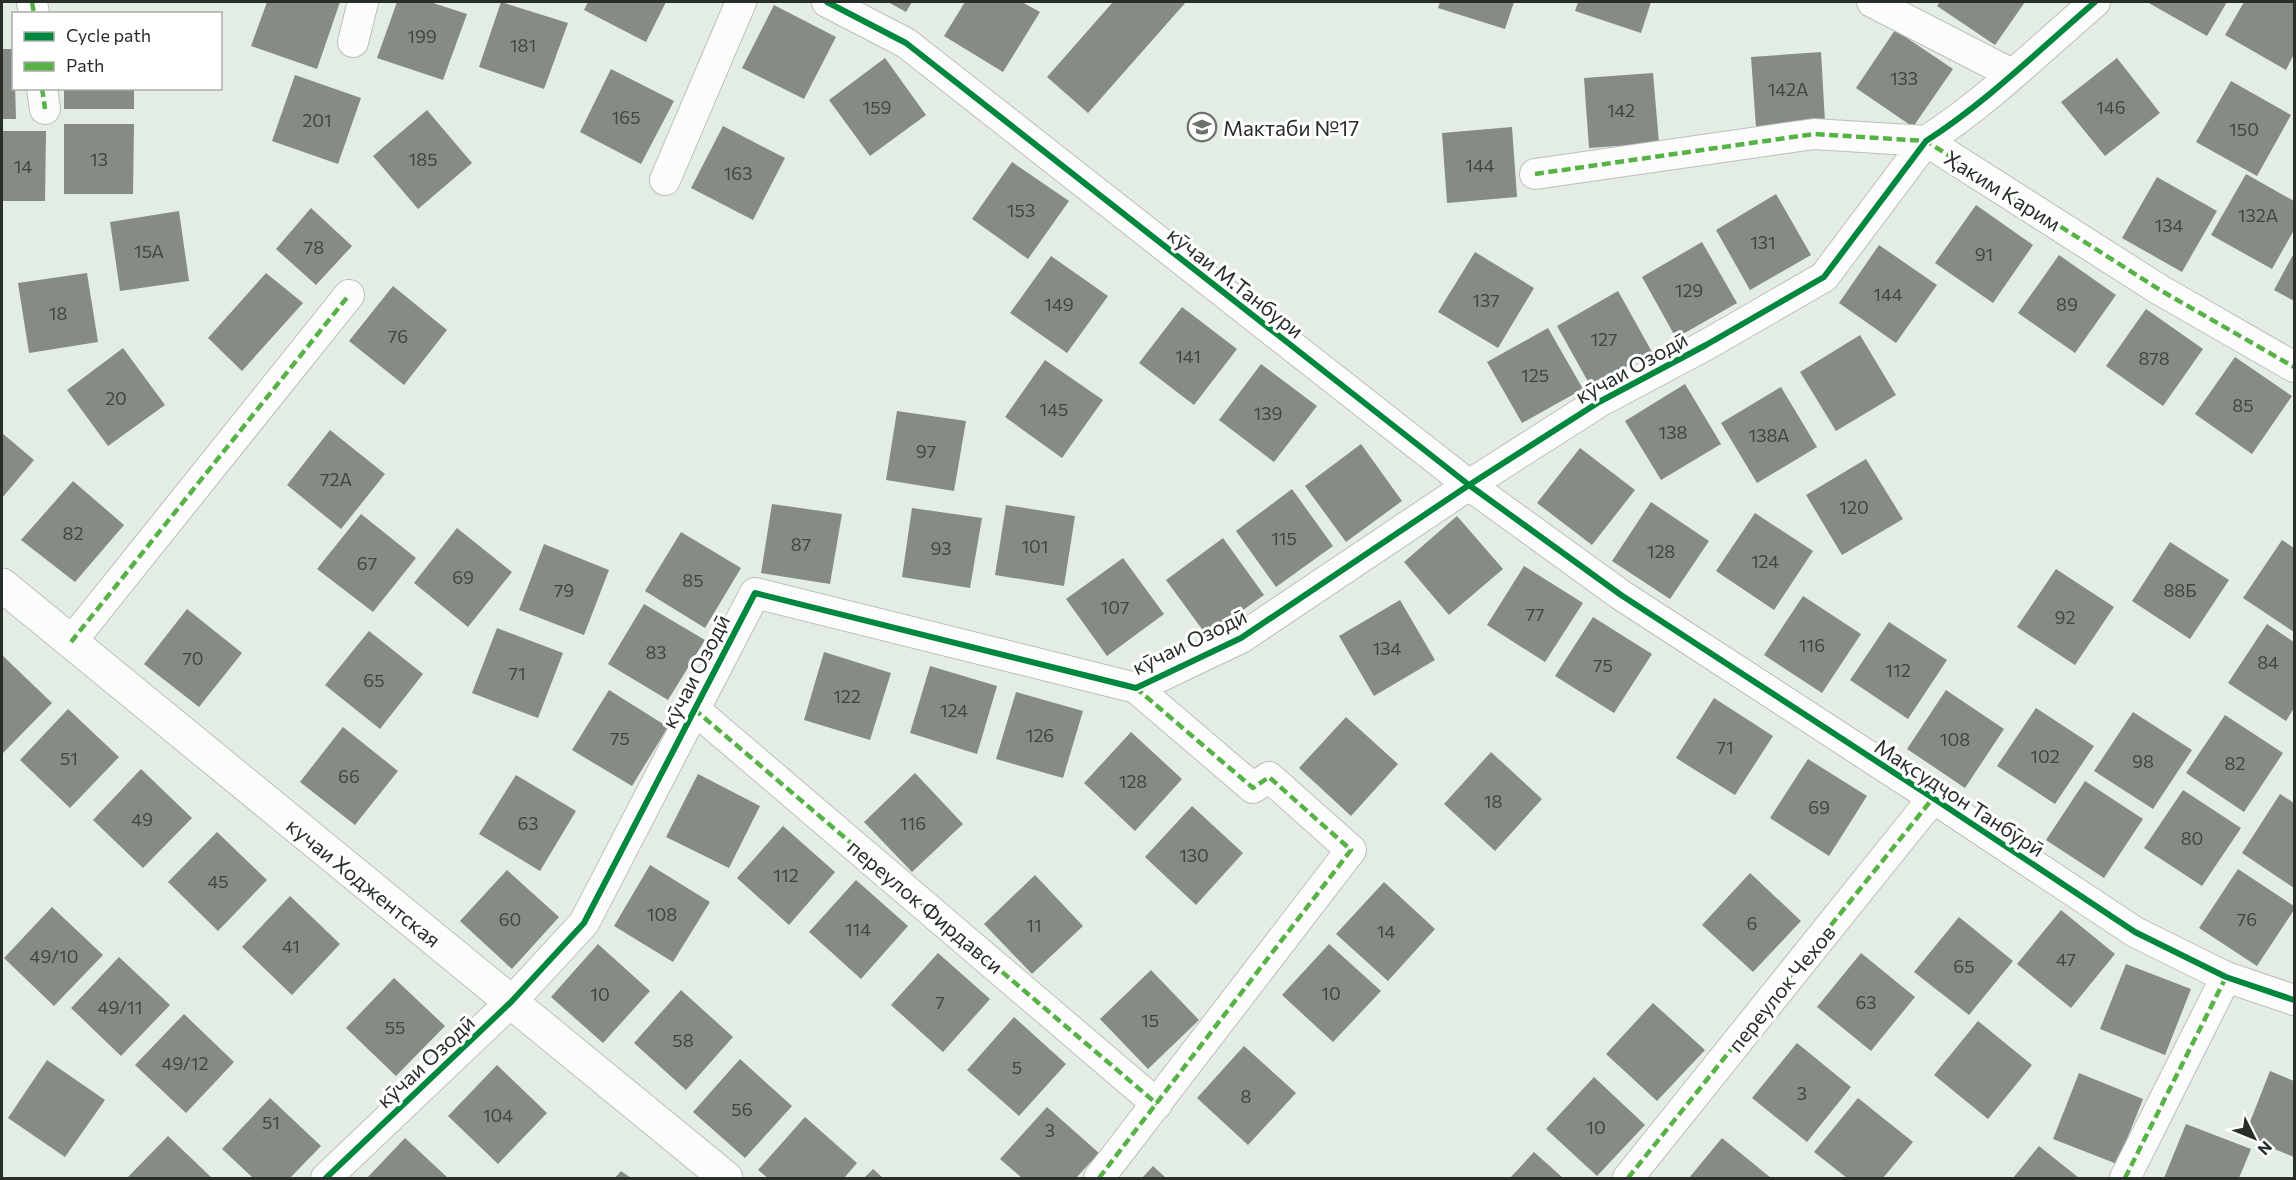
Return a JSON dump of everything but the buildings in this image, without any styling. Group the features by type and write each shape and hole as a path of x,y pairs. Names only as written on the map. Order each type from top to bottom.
{"main road":[{"name":"кучаи Ходжентская","path":"2,585 726,1179"}],"street":[{"path":"353,42 363,2"},
{"path":"664,180 741,2"},
{"name":"кӯчаи М.Танбури","path":"827,2 906,44 1469,485 1621,595"},
{"path":"1872,2 2012,74"},
{"name":"кӯчаи Озодӣ","path":"1136,688 1241,638 1469,485 1599,402 1706,345 1824,277 1926,141 1948,127 2095,2"},
{"name":"Ҳаким Карим","path":"1535,174 1814,134 1926,141 2160,290 2295,367"},
{"path":"71,642 349,295"},
{"name":"кӯчаи Озодӣ","path":"326,1179 512,1002 584,923 755,593 1136,688 1253,788 1269,777 1351,850 1157,1104"},
{"name":"Мақсудҷон Танбӯрӣ","path":"1621,595 2135,932 2226,977 2295,1000"},
{"name":"переулок Фирдавси","path":"694,709 1157,1104"},
{"name":"переулок Чехов","path":"1628,1179 1933,798"},
{"path":"2125,1179 2226,977"},
{"path":"1099,1179 1157,1104"}],"marked path":[{"path":"32,2 34,12"},
{"path":"42,90 45,109"},
{"path":"1535,174 1814,134 1926,141 2160,290 2294,367"},
{"path":"71,642 349,295"},
{"path":"1099,1178 1351,850 1269,777 1253,788 1136,688"},
{"path":"694,709 1157,1104"},
{"path":"1628,1178 1933,798"},
{"path":"2125,1178 2226,977"}],"cycle path":[{"path":"827,2 906,43 1469,485 1621,595 2135,932 2226,977 2294,1000"},
{"path":"326,1178 511,1002 584,923 755,593 1136,688 1241,638 1469,485 1599,402 1706,345 1824,277 1926,141 1992,92 2095,2"}],"place":[{"name":"Мактаби №17","path":"1202,127"}]}
